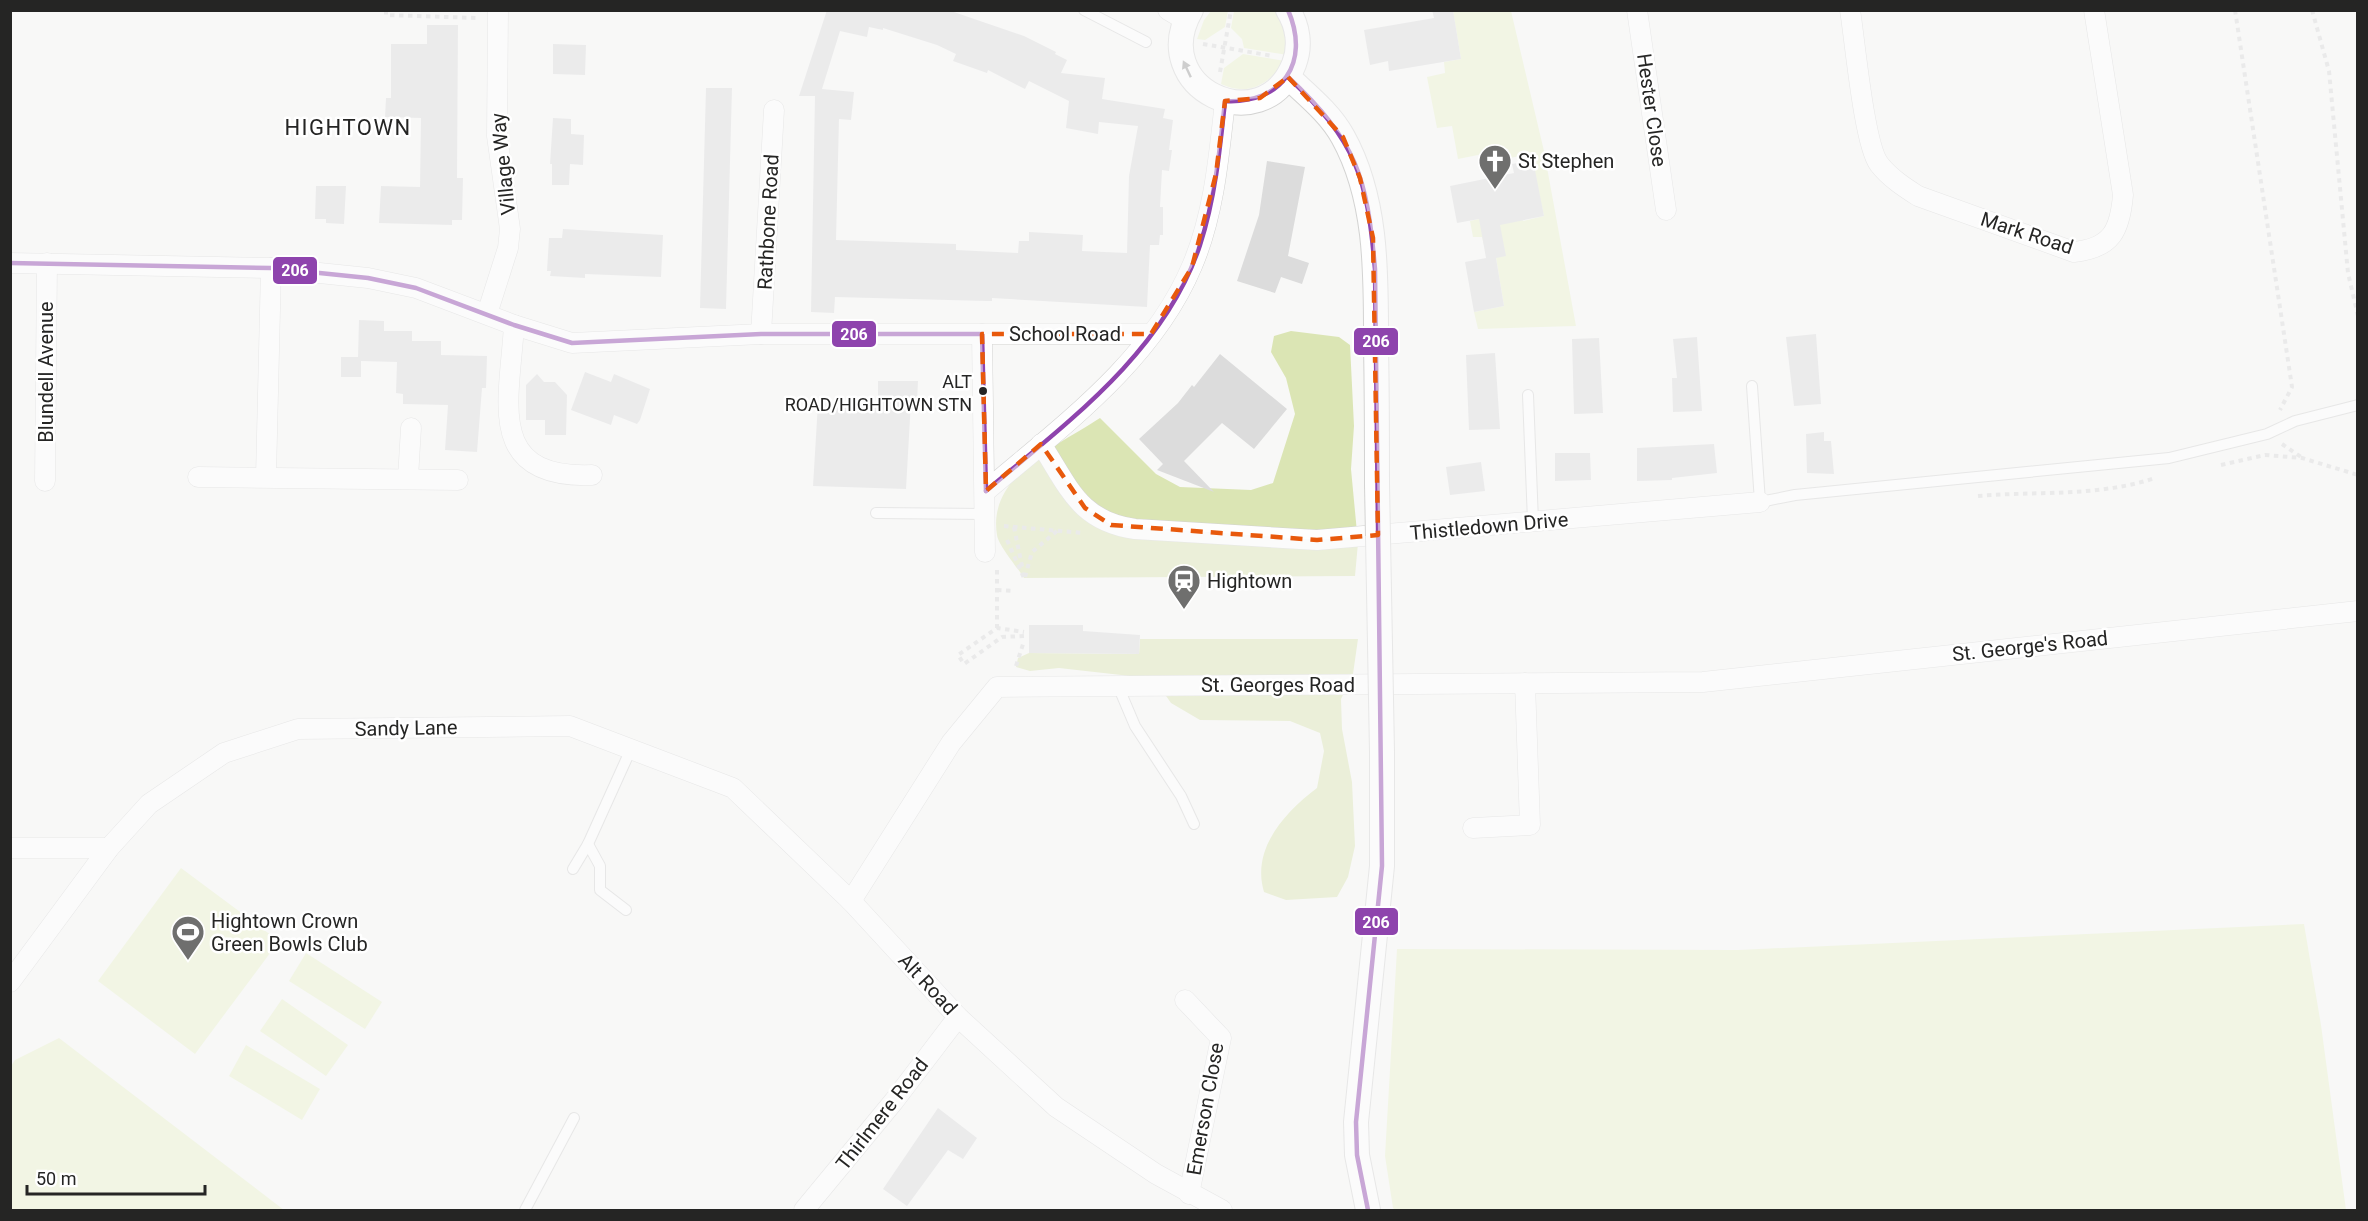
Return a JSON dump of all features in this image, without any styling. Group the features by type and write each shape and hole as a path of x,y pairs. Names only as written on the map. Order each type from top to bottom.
{"street":[{"path":"1181,14 1180,45 1186,70 1202,89 1222,92 1243,102 1260,99 1275,90 1282,67 1296,60 1298,42 1295,25 1288,10"},
{"name":"Hester Close","path":"1637,10 1666,210"},
{"name":"Mark Road","path":"1850,10 1870,137 1878,163 1897,183 1918,196 2074,252 2095,250 2113,234 2120,220 2123,195 2094,10"},
{"name":"Village Way","path":"487,314 508,248 510,229 497,136 491,15"},
{"path":"1282,67 1321,107 1343,136 1360,178 1373,238 1376,287 1382,866 1356,1122 1357,1155 1368,1210"},
{"path":"986,490 1127,367 1192,267 1216,174 1222,92"},
{"name":"Rathbone Road","path":"761,334 774,110"},
{"name":"School Road","path":"10,263 271,268 368,278 416,288 514,325 572,343 761,334 1150,334"},
{"name":"Blundell Avenue","path":"45,481 47,263"},
{"path":"266,476 271,268"},
{"path":"514,325 508,416 515,444 525,457 557,473 592,475"},
{"path":"982,334 986,490 985,552"},
{"path":"408,478 411,428"},
{"name":"Thistledown Drive","path":"1041,444 1085,508 1099,519 1123,527 1317,540 1760,502"},
{"path":"198,477 458,480"},
{"name":"St. George's Road","path":"1703,682 2358,610"},
{"name":"St. Georges Road","path":"851,901 951,742 997,687 1703,682"},
{"path":"1473,828 1530,825 1525,683"},
{"name":"Sandy Lane","path":"10,982 110,848 149,804 224,753 298,729 570,726 733,788 851,901"},
{"path":"10,848 110,848"},
{"name":"Alt Road","path":"851,901 958,1017 1056,1107 1189,1194 1222,1210"},
{"name":"Emerson Close","path":"1185,1000 1221,1038 1189,1194"},
{"name":"Thirlmere Road","path":"804,1210 894,1101 958,1017"}],"lane":[{"path":"1084,10 1146,42"},
{"path":"1752,386 1760,502 1794,495 2132,464 2191,454 2267,434 2295,421 2358,405"},
{"path":"1528,395 1533,521"},
{"path":"876,513 985,514"},
{"path":"1118,686 1135,726 1181,796 1194,824"},
{"path":"573,868 588,844 631,749"},
{"path":"588,844 600,866 600,890 626,910"},
{"path":"525,1210 574,1118"}],"path":[{"path":"386,10 386,15 491,15"},
{"path":"1222,92 1224,48 1231,10"},
{"path":"2235,10 2292,387 2267,434"},
{"path":"2312,10 2329,71 2348,273 2358,316"},
{"path":"1197,43 1224,48 1282,67"},
{"path":"2302,458 2358,475"},
{"path":"1014,527 1058,530 1032,552 1024,578 1014,527"},
{"path":"1005,536 1024,578"},
{"path":"997,568 997,628"},
{"path":"997,590 1014,591"},
{"path":"997,628 1024,634 1002,637 964,664 958,655 997,628"}],"highlighted area":[{"path":"1288,77 1343,137 1360,178 1373,238 1378,535 1317,540 1111,525 1085,508 1041,444 986,491 982,334 1151,334 1192,267 1216,174 1225,101 1260,98"}],"green space":[{"path":"1211,11 1228,11 1225,27 1205,40 1197,39 1204,20"},
{"path":"1234,11 1275,11 1285,24 1288,55 1244,48 1242,39 1231,28"},
{"path":"1453,11 1511,11 1544,151 1576,326 1478,329 1474,312 1504,306 1496,258 1485,249 1482,237 1473,237 1470,221 1520,210 1523,221 1544,216 1530,154 1510,158 1508,149 1458,159 1452,126 1437,128 1427,77 1445,73 1444,62 1461,59"},
{"path":"1243,54 1285,61 1272,76 1258,86 1241,89 1221,84 1224,68"},
{"path":"1291,331 1339,337 1350,345 1354,426 1351,469 1358,543 1355,576 1024,578 998,539 997,514 1003,495 1014,479 1029,464 1100,418 1156,474 1180,487 1251,490 1273,483 1295,414 1286,378 1271,352 1274,336"},
{"path":"1140,639 1358,639 1353,674 1341,699 1342,729 1352,782 1355,846 1348,877 1337,897 1286,900 1264,892 1261,876 1262,861 1274,833 1293,808 1317,788 1324,751 1320,733 1290,721 1200,720 1171,703 1159,686 1139,677 1059,668 1030,671 1016,667 1018,658 1029,653 1139,654"},
{"name":"Hightown Crown Green Bowls Club","path":"181,868 279,941 195,1054 98,981"},
{"path":"2304,924 2321,1025 2346,1210 1395,1210 1393,1208 1385,1156 1397,949 1738,950"},
{"path":"306,953 382,1002 365,1029 289,981"},
{"path":"282,999 348,1045 326,1076 260,1031"},
{"path":"59,1038 284,1210 11,1210 11,1066 15,1060"},
{"path":"246,1045 320,1089 302,1120 229,1076"}],"building":[{"path":"827,10 948,10 1024,36 1056,52 1055,54 1067,60 1061,73 1105,78 1102,99 1165,109 1163,118 1173,120 1169,150 1172,150 1169,171 1162,170 1160,207 1163,207 1163,235 1160,235 1159,245 1150,245 1147,307 992,298 992,301 986,301 835,297 834,313 811,312 815,96 799,96","holes":["869,27 883,30 883,28 937,45 956,54 953,61 987,73 988,70 1025,89 1029,81 1069,101 1066,128 1098,134 1099,122 1138,126 1129,176 1127,253 1082,251 1083,235 1029,232 1029,241 1019,241 1018,253 956,250 956,244 836,240 839,119 851,120 854,92 822,89 840,31 867,37"]},
{"path":"1432,10 1453,10 1461,59 1389,71 1388,61 1370,65 1364,30 1434,18"},
{"path":"427,25 458,25 457,178 463,178 462,220 452,220 452,225 379,223 381,186 420,187 421,118 385,117 386,98 391,98 391,44 427,44"},
{"path":"553,44 586,45 585,75 553,74"},
{"path":"706,88 732,88 726,309 700,308"},
{"path":"553,118 571,119 571,134 584,135 583,165 570,164 569,185 552,185 552,164 550,164"},
{"path":"1533,160 1544,216 1500,225 1506,256 1496,258 1504,306 1474,312 1465,262 1486,258 1479,219 1457,223 1450,186 1514,173 1512,164"},
{"path":"1267,161 1305,167 1288,256 1309,263 1302,284 1281,277 1275,293 1237,281 1259,215"},
{"path":"316,186 346,186 344,224 326,223 326,219 315,219"},
{"path":"563,229 663,235 661,277 585,274 585,278 550,276 551,271 547,271 549,238 562,238"},
{"path":"359,320 384,321 384,331 412,331 412,341 441,341 441,355 487,356 486,388 482,388 477,452 445,450 448,405 403,404 403,394 396,393 397,362 361,361 361,377 341,377 341,357 358,357"},
{"path":"1816,334 1821,404 1794,406 1786,337"},
{"path":"1697,337 1702,411 1673,412 1672,378 1677,378 1673,339"},
{"path":"1599,338 1603,413 1574,414 1572,339"},
{"path":"1495,353 1500,429 1469,430 1466,355"},
{"path":"1220,354 1287,409 1254,449 1222,423 1184,461 1214,492 1157,470 1163,464 1139,439 1178,403 1192,385 1194,387"},
{"path":"585,372 611,382 614,374 650,389 637,424 614,415 611,425 571,410"},
{"path":"537,374 544,382 555,382 567,395 566,435 545,435 545,420 526,420 526,385"},
{"path":"878,381 918,381 917,402 911,401 906,489 813,486 818,403 878,405"},
{"path":"1824,432 1824,441 1831,441 1834,474 1807,473 1806,434"},
{"path":"1714,444 1717,473 1672,478 1672,480 1637,481 1637,448"},
{"path":"1555,453 1590,453 1591,480 1555,481"},
{"path":"1481,462 1485,491 1450,495 1446,467"},
{"path":"1029,625 1083,625 1083,631 1140,635 1139,654 1029,653"},
{"path":"938,1108 977,1138 963,1159 948,1150 907,1206 883,1189"}],"transit line":[{"name":"206","path":"986,491 1081,411 1111,382 1139,351 1163,318 1184,283 1205,228 1216,174 1225,101 1245,100 1276,88 1293,63 1296,47 1294,29 1288,10"},
{"name":"206","path":"1288,77 1330,121 1354,162 1368,209 1375,269 1382,866 1356,1122 1357,1155 1368,1210"},
{"name":"206","path":"10,263 271,268 368,278 416,288 514,325 572,343 761,334 982,334 986,491"}],"place":[{"name":"St Stephen","path":"1495,190"},
{"name":"ALT ROAD/HIGHTOWN STN","path":"983,391"},
{"name":"Hightown","path":"1184,610"},
{"name":"Hightown Crown Green Bowls Club","path":"188,961"}],"district":[{"name":"HIGHTOWN","path":"348,127"}]}
